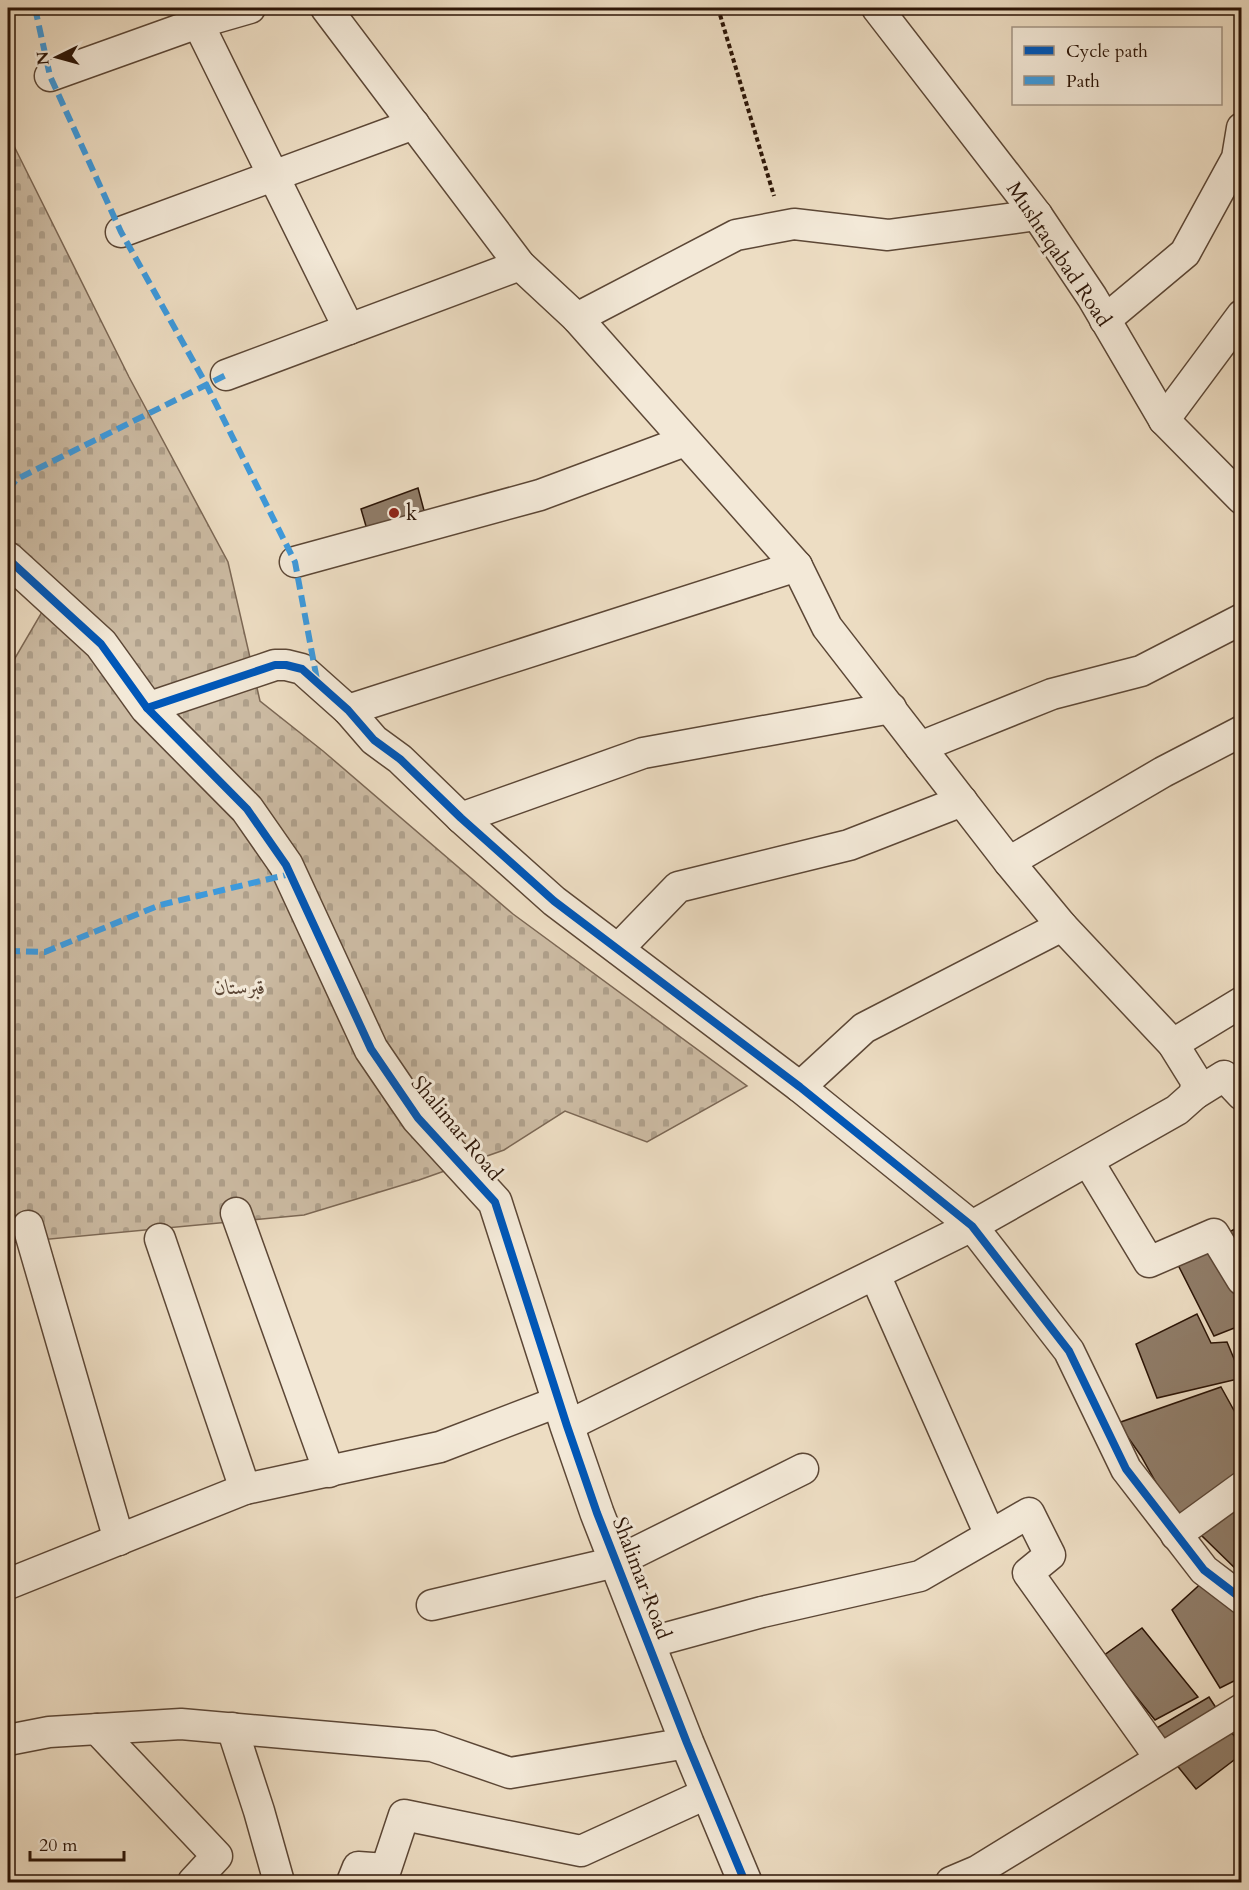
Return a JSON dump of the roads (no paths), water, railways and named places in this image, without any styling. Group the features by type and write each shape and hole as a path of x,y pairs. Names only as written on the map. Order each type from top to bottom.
{"street":[{"path":"50,76 198,23 249,8"},
{"path":"326,8 520,265 577,318 797,566 827,627 1009,862 1062,926 1173,1044 1196,1081 1195,1094"},
{"name":"Mushtaqabad Road","path":"877,8 1036,215 1105,320 1164,420 1242,499"},
{"path":"198,23 349,329"},
{"path":"121,232 414,124"},
{"path":"1105,320 1185,254 1237,158 1242,128"},
{"path":"577,318 736,235 794,224 888,235 1036,215"},
{"path":"226,375 520,265"},
{"path":"1164,420 1242,315"},
{"path":"295,562 540,495 686,441"},
{"name":"Shalimar Road","path":"8,559 101,644 147,708 247,809 286,865 371,1049 418,1118 495,1202 563,1414 616,1562 687,1743 745,1882"},
{"path":"348,710 797,566"},
{"path":"920,747 1052,694 1141,671 1242,619"},
{"path":"147,708 275,665 302,669 348,710 374,740 399,759 460,818 554,901 800,1087 972,1226 1070,1351 1126,1469 1204,1570 1242,1599"},
{"path":"460,818 643,753 891,708"},
{"path":"1009,862 1163,772 1242,731"},
{"path":"618,949 678,887 849,845 962,801"},
{"path":"800,1087 864,1028 1062,926"},
{"path":"1173,1044 1242,1002"},
{"path":"8,1584 245,1490 440,1446 563,1414 875,1275 972,1226 1177,1110 1195,1094 1224,1076 1242,1095"},
{"path":"1088,1161 1149,1262 1214,1234 1242,1280"},
{"path":"236,1213 329,1472"},
{"path":"28,1226 119,1540"},
{"path":"160,1239 245,1490"},
{"path":"875,1275 990,1535"},
{"path":"432,1605 616,1562 803,1469"},
{"path":"1176,1534 1242,1487"},
{"path":"648,1643 762,1612 920,1576 1029,1513 1050,1555 1028,1573 1160,1758"},
{"path":"951,1882 977,1870 1242,1708"},
{"path":"8,1740 49,1732 181,1724 432,1746 510,1773 687,1743"},
{"path":"232,1728 279,1882"},
{"path":"97,1729 217,1856 193,1882"},
{"path":"352,1882 358,1867 386,1869 404,1815 581,1851 708,1792"}],"place":[{"name":"k","path":"394,513"}],"park label":[{"name":"قبرستان","path":"240,987"}]}
